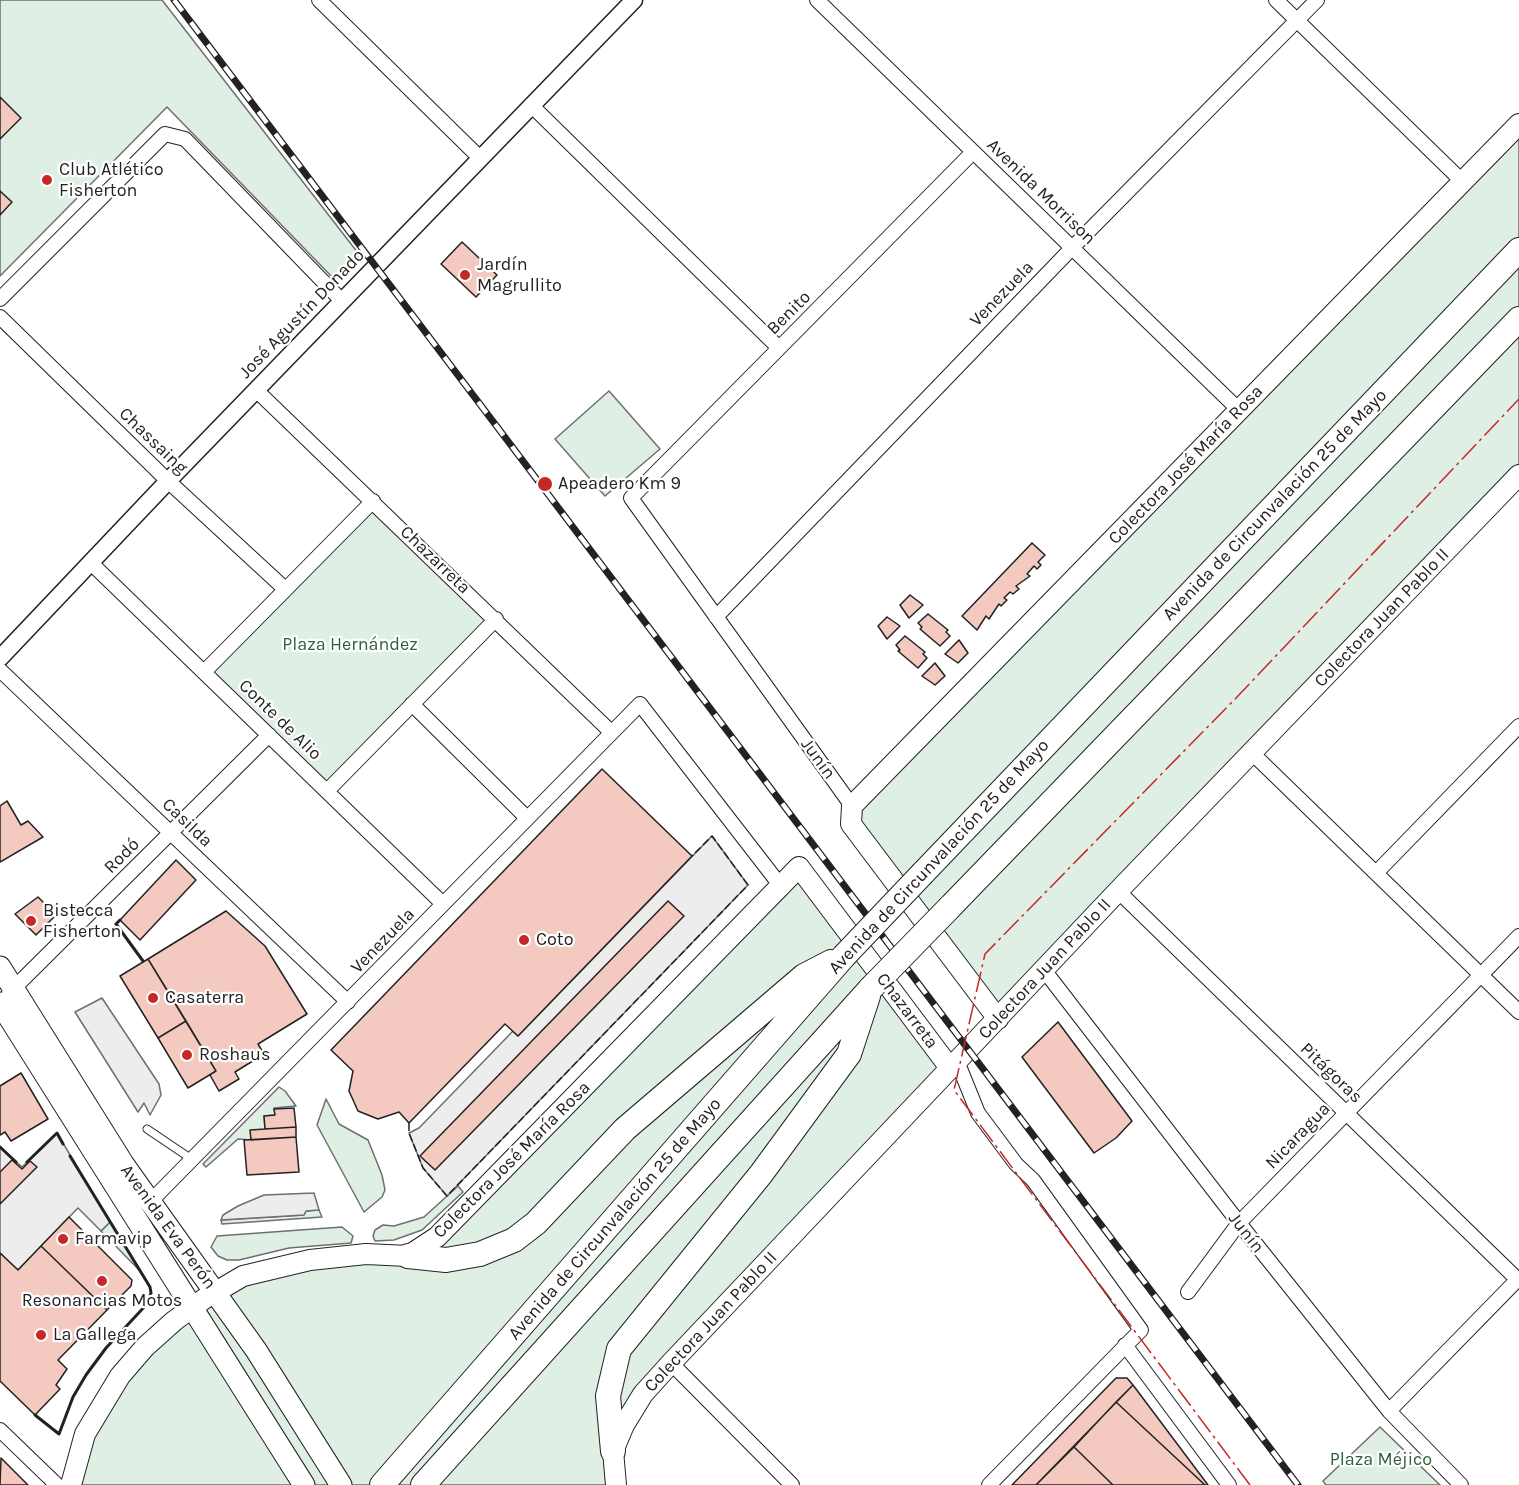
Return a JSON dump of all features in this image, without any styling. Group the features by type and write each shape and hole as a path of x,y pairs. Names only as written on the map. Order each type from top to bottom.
{"highway":[{"name":"Avenida de Circunvalación 25 de Mayo","path":"388,1478 844,956 1519,250"},
{"name":"Avenida de Circunvalación 25 de Mayo","path":"423,1485 870,988 1519,319"},
{"path":"408,1256 446,1260 480,1254 514,1240 536,1223 625,1129 656,1101 804,976 844,956"},
{"path":"613,1450 608,1396 619,1349 761,1174 849,1054 870,988"}],"main road":[{"name":"Colectora José María Rosa","path":"852,806 1519,124"},
{"name":"Colectora Juan Pablo II","path":"616,1485 613,1450 624,1425 643,1394 1118,891 1519,475"},
{"name":"Junín","path":"852,806 851,824 998,1019"},
{"name":"Colectora José María Rosa","path":"408,1256 437,1237 468,1208 799,867"},
{"name":"Chazarreta","path":"799,867 953,1065"},
{"name":"Avenida Eva Perón","path":"0,967 3,1000 304,1485"},
{"name":"Avenida Eva Perón","path":"3,1000 256,1350 341,1485"},
{"path":"71,1485 86,1434 120,1376 145,1347 192,1306 243,1276 310,1260 366,1254 408,1256"}],"street":[{"path":"319,0 480,158"},
{"name":"José Agustín Donado","path":"0,658 168,481 634,0"},
{"name":"Avenida Morrison","path":"817,0 1239,410"},
{"path":"1276,0 1463,182"},
{"name":"Venezuela","path":"716,617 1072,248 1317,0"},
{"path":"531,105 779,348"},
{"path":"0,299 165,134 185,139 342,301"},
{"name":"Benito","path":"631,498 973,152"},
{"name":"Chassaing","path":"0,317 168,481 284,588"},
{"name":"Chazarreta","path":"256,391 496,619 611,732"},
{"name":"Junín","path":"631,498 852,806"},
{"path":"204,672 284,588 373,501"},
{"name":"Conte de Alio","path":"91,563 444,904"},
{"path":"327,791 496,619"},
{"name":"Casilda","path":"0,670 348,1002"},
{"path":"412,704 527,818"},
{"name":"Venezuela","path":"150,1202 640,704 780,885"},
{"path":"1376,873 1519,726"},
{"name":"Rodó","path":"3,1000 269,735"},
{"path":"1252,753 1519,1012"},
{"name":"Pitágoras","path":"1118,891 1518,1280"},
{"name":"Nicaragua","path":"1188,1292 1239,1223 1519,936"},
{"name":"Junín","path":"1044,970 1239,1223 1389,1411 1461,1485"},
{"path":"953,1065 978,1113 1016,1164 1033,1180 1141,1330 989,1485"},
{"path":"1389,1411 1518,1280"},
{"path":"1125,1346 1229,1485"},
{"path":"671,1363 792,1485"},
{"path":"0,1430 57,1485"}],"lane":[{"path":"147,1129 192,1160"}],"green space":[{"name":"Club Atlético Fisherton","path":"0,0 162,0 358,253 358,263 343,277 334,279 167,107 0,276"},
{"path":"1519,124 1519,475 998,1019 851,824 852,806"},
{"path":"609,391 660,449 605,496 555,439"},
{"name":"Plaza Hernández","path":"373,501 496,619 327,791 204,672"},
{"path":"799,867 950,1068 624,1425 616,1485 71,1485 120,1376 243,1276 408,1256"},
{"path":"279,1087 285,1091 296,1106 274,1108 275,1115 264,1116 265,1129 251,1140 238,1139 206,1167 203,1164"},
{"path":"326,1099 339,1124 368,1140 382,1175 385,1190 382,1197 364,1212 317,1125"},
{"path":"458,1186 463,1192 422,1230 394,1240 375,1241 373,1236 375,1230 383,1225 394,1226 424,1217"},
{"path":"319,1210 322,1217 222,1224 221,1220 304,1215 306,1211"},
{"path":"110,1222 141,1272 101,1231"},
{"path":"342,1227 353,1236 351,1243 289,1248 239,1260 227,1260 218,1256 211,1247 217,1236"},
{"name":"Plaza Méjico","path":"1380,1427 1440,1485 1326,1485 1323,1481"}],"shaded area":[{"path":"712,836 748,885 447,1196 423,1168 409,1133 419,1128 513,1031 518,1036"},
{"path":"102,998 159,1084 161,1095 150,1115 144,1103 138,1112 75,1012"},
{"path":"57,1133 110,1222 101,1231 78,1208 18,1270 0,1253 0,1147 22,1167"},
{"path":"314,1193 319,1210 306,1211 304,1215 221,1220 223,1215 238,1206 264,1195"}],"building":[{"path":"0,97 21,118 0,139"},
{"path":"0,191 12,202 0,215"},
{"path":"462,242 497,275 476,297 441,264"},
{"path":"1032,543 1045,555 1038,562 1041,565 1037,569 1034,566 1027,574 1030,576 1016,586 1019,589 1013,594 1010,592 1004,598 1007,600 1001,606 999,604 989,619 986,616 977,630 962,616"},
{"path":"910,595 923,605 909,618 900,605"},
{"path":"928,614 948,630 946,632 950,636 940,646 920,629 922,627 918,623"},
{"path":"887,617 900,626 887,639 878,626"},
{"path":"905,636 925,652 923,654 927,658 918,668 898,651 900,650 896,645"},
{"path":"959,640 968,653 958,663 945,654"},
{"path":"935,663 945,676 935,685 922,676"},
{"name":"Coto","path":"602,769 692,856 518,1036 505,1024 409,1123 399,1112 378,1119 358,1111 349,1091 353,1071 331,1050"},
{"path":"7,801 21,825 28,821 43,837 0,862 0,806"},
{"path":"176,860 196,880 140,940 120,920"},
{"path":"38,897 56,915 36,935 15,914"},
{"path":"668,901 684,916 435,1170 420,1156"},
{"path":"226,911 265,946 307,1014 258,1044 264,1054 235,1072 239,1079 219,1091 210,1075 216,1071 148,959"},
{"name":"Casaterra","path":"148,959 186,1021 158,1038 120,976"},
{"name":"Roshaus","path":"186,1021 216,1071 188,1088 158,1038"},
{"path":"1058,1022 1132,1121 1116,1138 1094,1153 1022,1057"},
{"path":"21,1073 48,1119 11,1141 5,1132 0,1135 0,1086"},
{"path":"294,1108 296,1127 265,1129 264,1116 275,1115 274,1109"},
{"path":"296,1127 296,1137 251,1140 250,1130"},
{"path":"296,1137 299,1172 247,1175 244,1140"},
{"path":"12,1160 22,1169 30,1161 37,1167 0,1204 0,1172"},
{"path":"69,1217 132,1280 131,1286 107,1310 41,1246"},
{"name":"La Gallega","path":"41,1246 107,1310 58,1360 67,1369 56,1385 60,1389 35,1415 0,1381 0,1253 18,1270"},
{"path":"1116,1378 1127,1378 1133,1385 1036,1485 1012,1485"},
{"path":"1133,1385 1208,1485 1205,1485 1116,1402"},
{"path":"1116,1402 1205,1485 1113,1485 1074,1447"},
{"path":"1074,1447 1113,1485 1036,1485"},
{"path":"1,1458 28,1485 0,1485"}],"railway":[{"path":"174,0 1298,1485"}],"fence":[{"path":"409,1123 409,1133 423,1168 447,1196 748,885 712,836 692,856"}],"wall":[{"path":"120,920 116,924 143,961"},
{"path":"27,1162 57,1133 63,1144"},
{"path":"0,1147 16,1162"},
{"path":"35,1415 59,1434 73,1397 86,1375 106,1348 147,1304 151,1293 150,1287 70,1156"}],"power":[{"path":"1250,1485 954,1090 985,954 1237,697 1519,399"}],"place":[{"name":"Club Atlético Fisherton","path":"47,180"},
{"name":"Jardín Magrullito","path":"465,275"},
{"name":"Apeadero Km 9","path":"545,484"},
{"name":"Bistecca Fisherton","path":"31,921"},
{"name":"Coto","path":"524,940"},
{"name":"Casaterra","path":"153,998"},
{"name":"Roshaus","path":"187,1055"},
{"name":"Farmavip","path":"63,1239"},
{"name":"Resonancias Motos","path":"102,1281"},
{"name":"La Gallega","path":"41,1335"}]}
